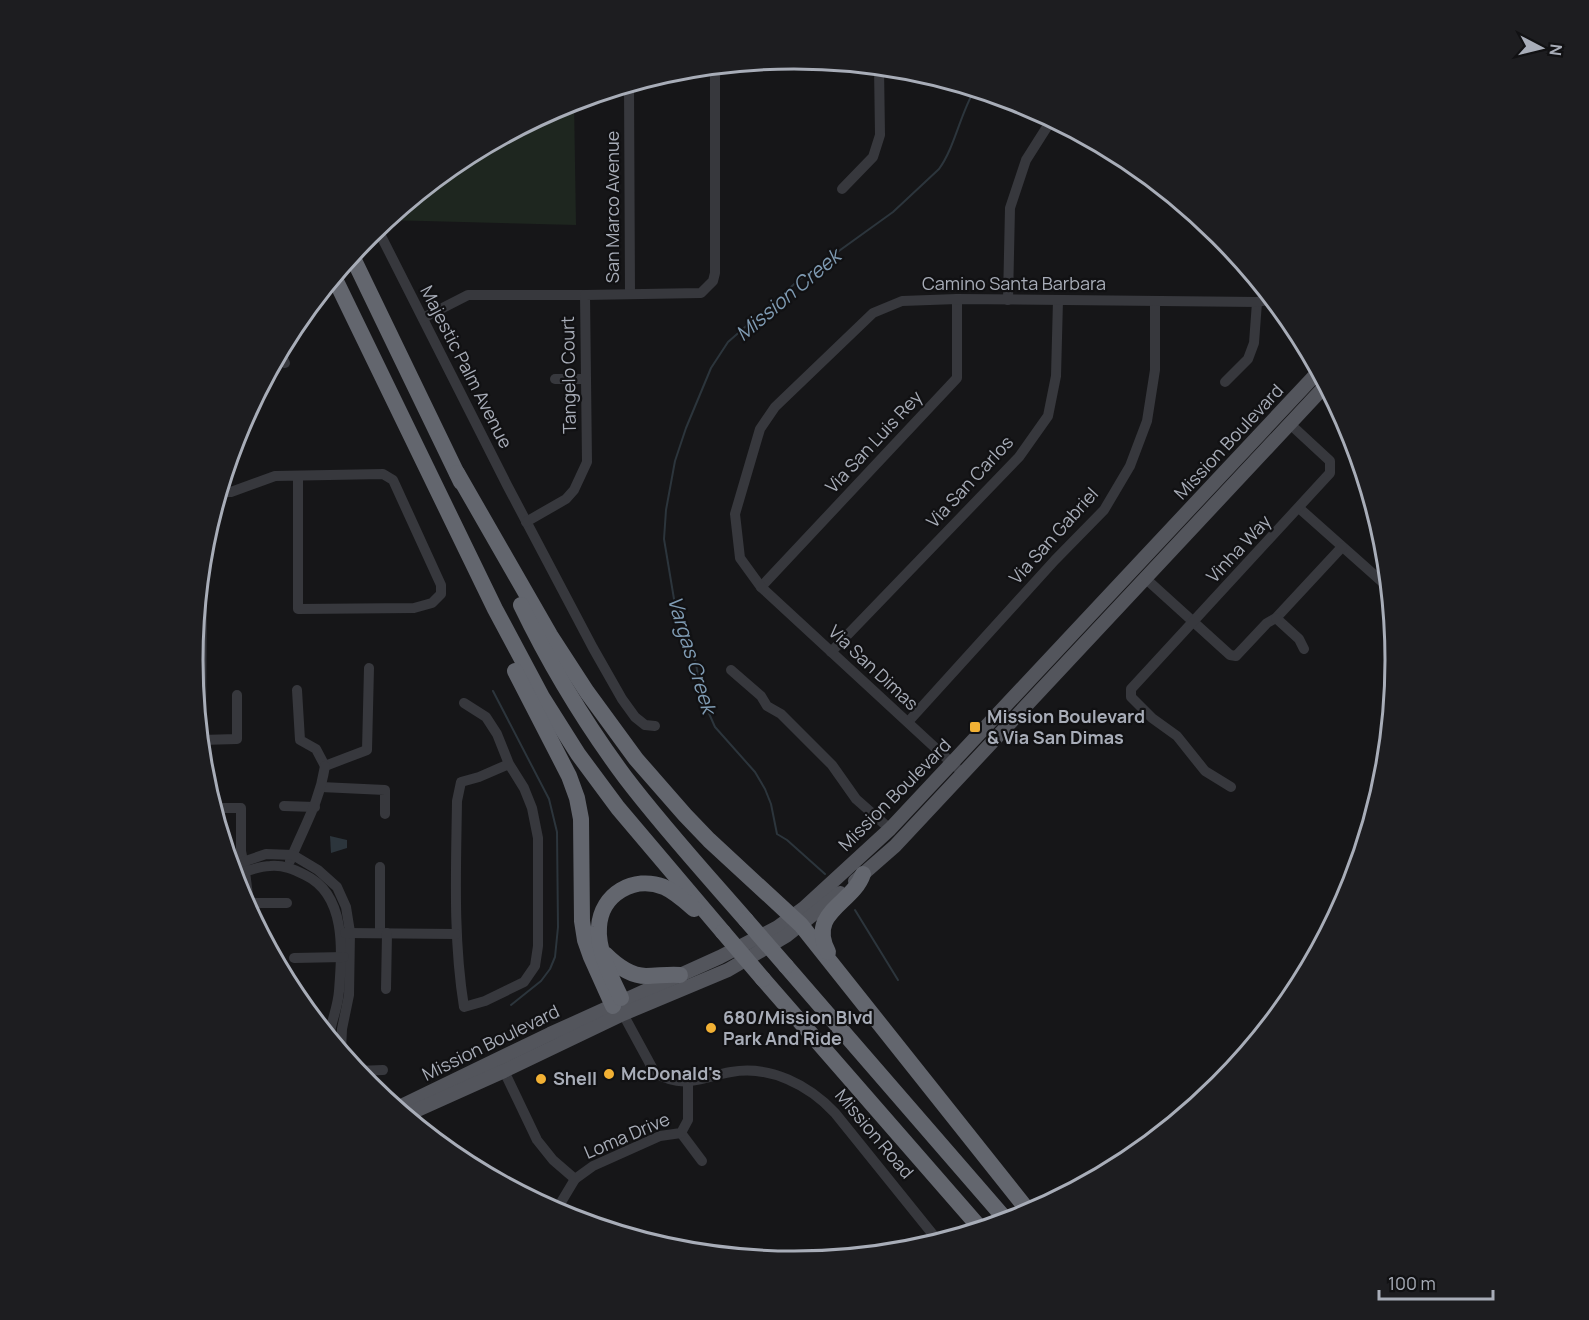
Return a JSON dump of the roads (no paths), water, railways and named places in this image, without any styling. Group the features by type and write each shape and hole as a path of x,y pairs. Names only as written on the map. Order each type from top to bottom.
{"highway":[{"path":"356,264 531,626 589,725 647,805 1001,1214"},
{"path":"338,285 525,669 578,754 628,821 975,1223"},
{"path":"457,473 550,635 616,733 684,815 797,920 1023,1205"},
{"path":"473,564 515,672 569,776 577,798 581,819 582,921 585,940 591,957 620,1007"},
{"path":"837,969 823,941 824,925 837,905 859,884 863,873"},
{"path":"620,1007 602,951 599,927 606,903 617,891 629,886 652,884 663,887 674,893 723,932"},
{"path":"602,951 614,963 633,973 645,976 680,975"}],"main road":[{"name":"Mission Boulevard","path":"414,1111 504,1071 680,975 797,920 863,873 895,846 958,768 1313,378"},
{"name":"Mission Boulevard","path":"405,1104 540,1039 620,1007 728,970 786,936 797,920 890,829 958,768 1145,578 1321,391"}],"street":[{"name":"Tangelo Court","path":"526,522 566,499 582,477 587,462 585,295 700,293 712,281 715,273 715,74"},
{"path":"842,189 873,157 880,135 879,75"},
{"name":"San Marco Avenue","path":"629,93 630,294"},
{"path":"1008,300 1010,208 1026,160 1047,126"},
{"name":"Majestic Palm Avenue","path":"382,237 592,648 635,717 645,725 655,726"},
{"path":"423,318 468,296 585,295"},
{"name":"Camino Santa Barbara","path":"761,587 740,558 735,514 760,429 775,407 873,313 902,301 957,298 1264,301"},
{"name":"Via San Luis Rey","path":"761,587 957,378 957,298"},
{"name":"Via San Carlos","path":"831,652 1019,457 1048,416 1056,376 1058,300"},
{"name":"Via San Gabriel","path":"908,722 1055,560 1104,510 1130,466 1147,422 1154,381 1155,301"},
{"path":"1225,382 1248,359 1254,343 1257,302"},
{"path":"555,379 586,379"},
{"name":"Vinha Way","path":"1231,787 1205,771 1177,736 1152,718 1131,697 1131,689 1330,473 1330,461 1290,424"},
{"path":"228,492 275,476 383,474 393,480 441,585 441,594 432,603 414,608 298,609 298,476"},
{"path":"1299,508 1379,580"},
{"path":"1145,578 1230,655 1236,656 1267,623 1276,618 1342,547"},
{"name":"Via San Dimas","path":"761,587 958,768"},
{"path":"1276,618 1299,639 1304,649"},
{"path":"325,766 367,750 369,668"},
{"path":"731,670 761,696 766,706 781,714 832,765 856,799 890,829"},
{"path":"288,866 315,807 325,766 316,748 300,740 297,690"},
{"path":"209,739 237,740 237,695"},
{"path":"464,703 486,717 497,734 509,764 528,798 538,838 538,946 535,966 524,982 485,1001 464,1007 456,934 457,801 461,782 509,764"},
{"path":"321,787 385,790 385,814"},
{"path":"284,806 315,807"},
{"path":"224,808 241,808 241,867"},
{"path":"242,869 266,854 293,855 318,870 337,887 346,907 345,957 350,995 341,1039"},
{"path":"242,870 288,866 313,878 328,893 345,933"},
{"path":"380,867 386,989"},
{"path":"256,903 287,903"},
{"path":"345,933 456,934"},
{"path":"294,958 345,957"},
{"path":"330,1025 339,994 345,957"},
{"name":"Mission Road","path":"620,1007 655,1073 665,1078 688,1082 746,1070 776,1075 804,1086 835,1113 933,1234"},
{"path":"334,1031 342,1029"},
{"path":"370,1071 383,1070"},
{"path":"504,1071 537,1140 553,1160 575,1179"},
{"name":"Loma Drive","path":"561,1203 575,1179 593,1166 660,1136 681,1133 688,1120 688,1082"},
{"path":"681,1133 702,1161"}],"waterway":[{"name":"Mission Creek","path":"825,874 777,834 771,804 765,789 755,772 715,727 703,700 691,639 675,605 664,539 666,510 675,461 711,368 728,342 800,279 893,212 939,169 945,160 971,96"},
{"path":"493,691 549,799 557,832 558,927 555,957 541,981 511,1005"},
{"name":"Vargas Creek","path":"855,910 898,980"}],"place":[{"name":"Mission Boulevard & Via San Dimas","path":"975,727"},
{"name":"680/Mission Blvd Park And Ride","path":"711,1028"},
{"name":"McDonald's","path":"609,1074"},
{"name":"Shell","path":"541,1079"}]}
